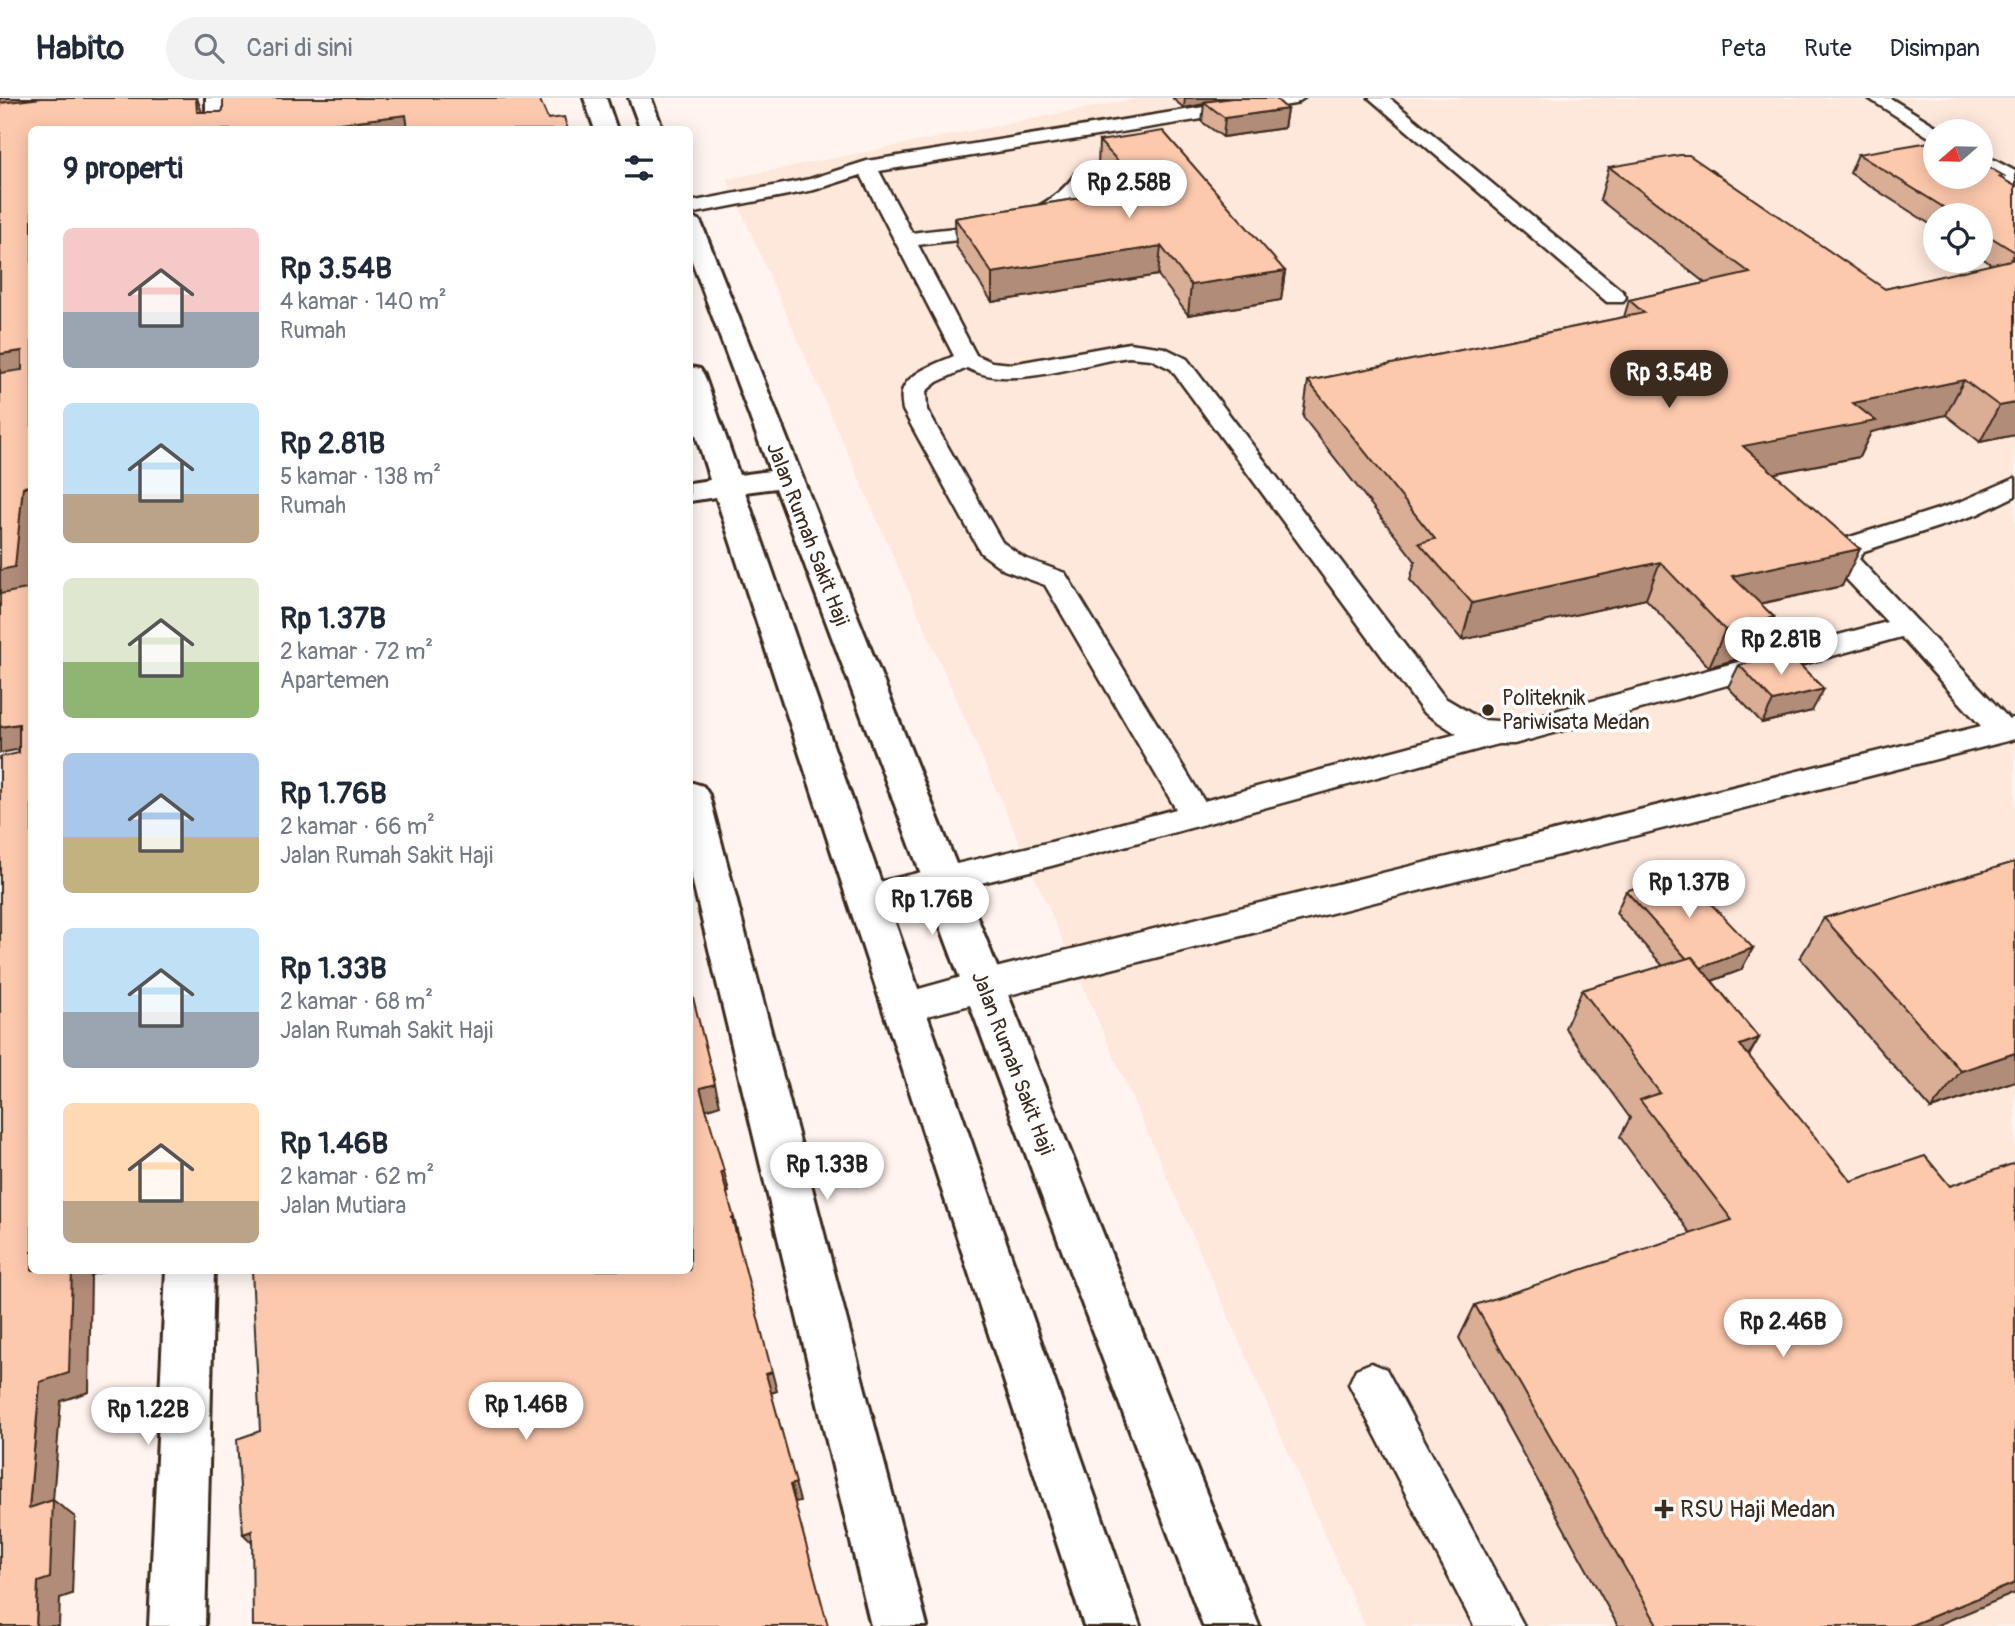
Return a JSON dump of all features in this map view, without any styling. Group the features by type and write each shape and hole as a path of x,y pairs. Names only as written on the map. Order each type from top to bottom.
{"street":[{"path":"216,126 218,98"},
{"path":"596,98 605,126"},
{"path":"640,98 650,126"},
{"name":"Jalan Rumah Sakit Haji","path":"693,241 700,278 786,477 1231,1626"},
{"path":"693,394 708,489 866,898 1112,1626"},
{"path":"708,489 786,477"},
{"path":"693,806 899,1626"},
{"path":"177,1626 190,1274"}],"lane":[{"path":"693,207 814,184 867,167 1295,98"},
{"path":"1378,98 1615,297"},
{"path":"1877,98 1923,125"},
{"path":"1993,166 2015,180"},
{"path":"867,167 967,359 976,367 1004,372 1133,350 1159,351 1171,357 1179,363 1434,705 1450,718 1492,735"},
{"path":"904,242 1010,223 1033,216 1065,200 1083,177"},
{"path":"967,359 929,377 914,389 915,410 991,547 1014,564 1055,579 1195,814"},
{"path":"2009,730 1850,568 1845,559 1846,551 1854,545 1969,508 2015,486"},
{"path":"866,898 943,881 1492,735 1514,733 1907,626"},
{"path":"903,1007 2009,730"},
{"path":"1371,1384 1500,1626"}],"shaded area":[{"name":"Politeknik Pariwisata Medan","path":"1139,98 2015,98 2015,1626 1365,1626 727,179"}],"building":[{"path":"42,98 196,98 197,112 221,112 223,98 539,98 548,119 564,117 567,126 407,126 406,115 315,126 28,126 28,486 23,487 15,567 0,570 0,373 22,370 22,351 0,354 0,103"},
{"path":"1232,98 1275,98 1287,109 1225,118 1204,102"},
{"path":"1163,131 1285,271 1191,285 1161,246 992,273 955,218 1119,192 1098,165 1119,162 1099,141"},
{"path":"1923,143 1923,189 1993,189 1993,170 2004,176 1999,177 2015,186 2015,252 1993,238 1993,203 1937,203 1858,154"},
{"path":"1689,155 1885,289 1954,273 1993,273 1993,264 2015,259 2015,403 1999,406 1964,380 1853,403 1876,421 1743,446 1860,549 1732,576 1774,617 1725,630 1660,562 1472,603 1419,543 1435,539 1308,381 1644,313 1629,300 1750,273 1609,167"},
{"path":"28,589 28,1274 72,1274 69,1373 40,1382 29,1508 53,1500 50,1578 38,1582 36,1626 0,1626 0,757 19,753 19,724 0,727 0,594"},
{"path":"1787,652 1824,689 1773,701 1739,665"},
{"path":"2015,862 2015,1053 1961,1071 1824,918"},
{"path":"1681,872 1753,948 1701,968 1692,957 1687,959 1626,891"},
{"name":"RSU Haji Medan","path":"1692,957 1759,1038 1740,1045 1851,1181 1925,1156 1950,1186 2015,1163 2015,1583 1909,1626 1658,1626 1475,1305 1732,1220 1640,1100 1660,1093 1582,990"},
{"path":"693,998 715,1084 700,1088 724,1171 721,1172 772,1372 766,1374 796,1483 790,1485 828,1626 253,1626 252,1531 243,1534 237,1439 260,1431 252,1274 693,1274"}],"place":[{"name":"Politeknik Pariwisata Medan","path":"1488,710"},
{"name":"RSU Haji Medan","path":"1664,1509"}]}
